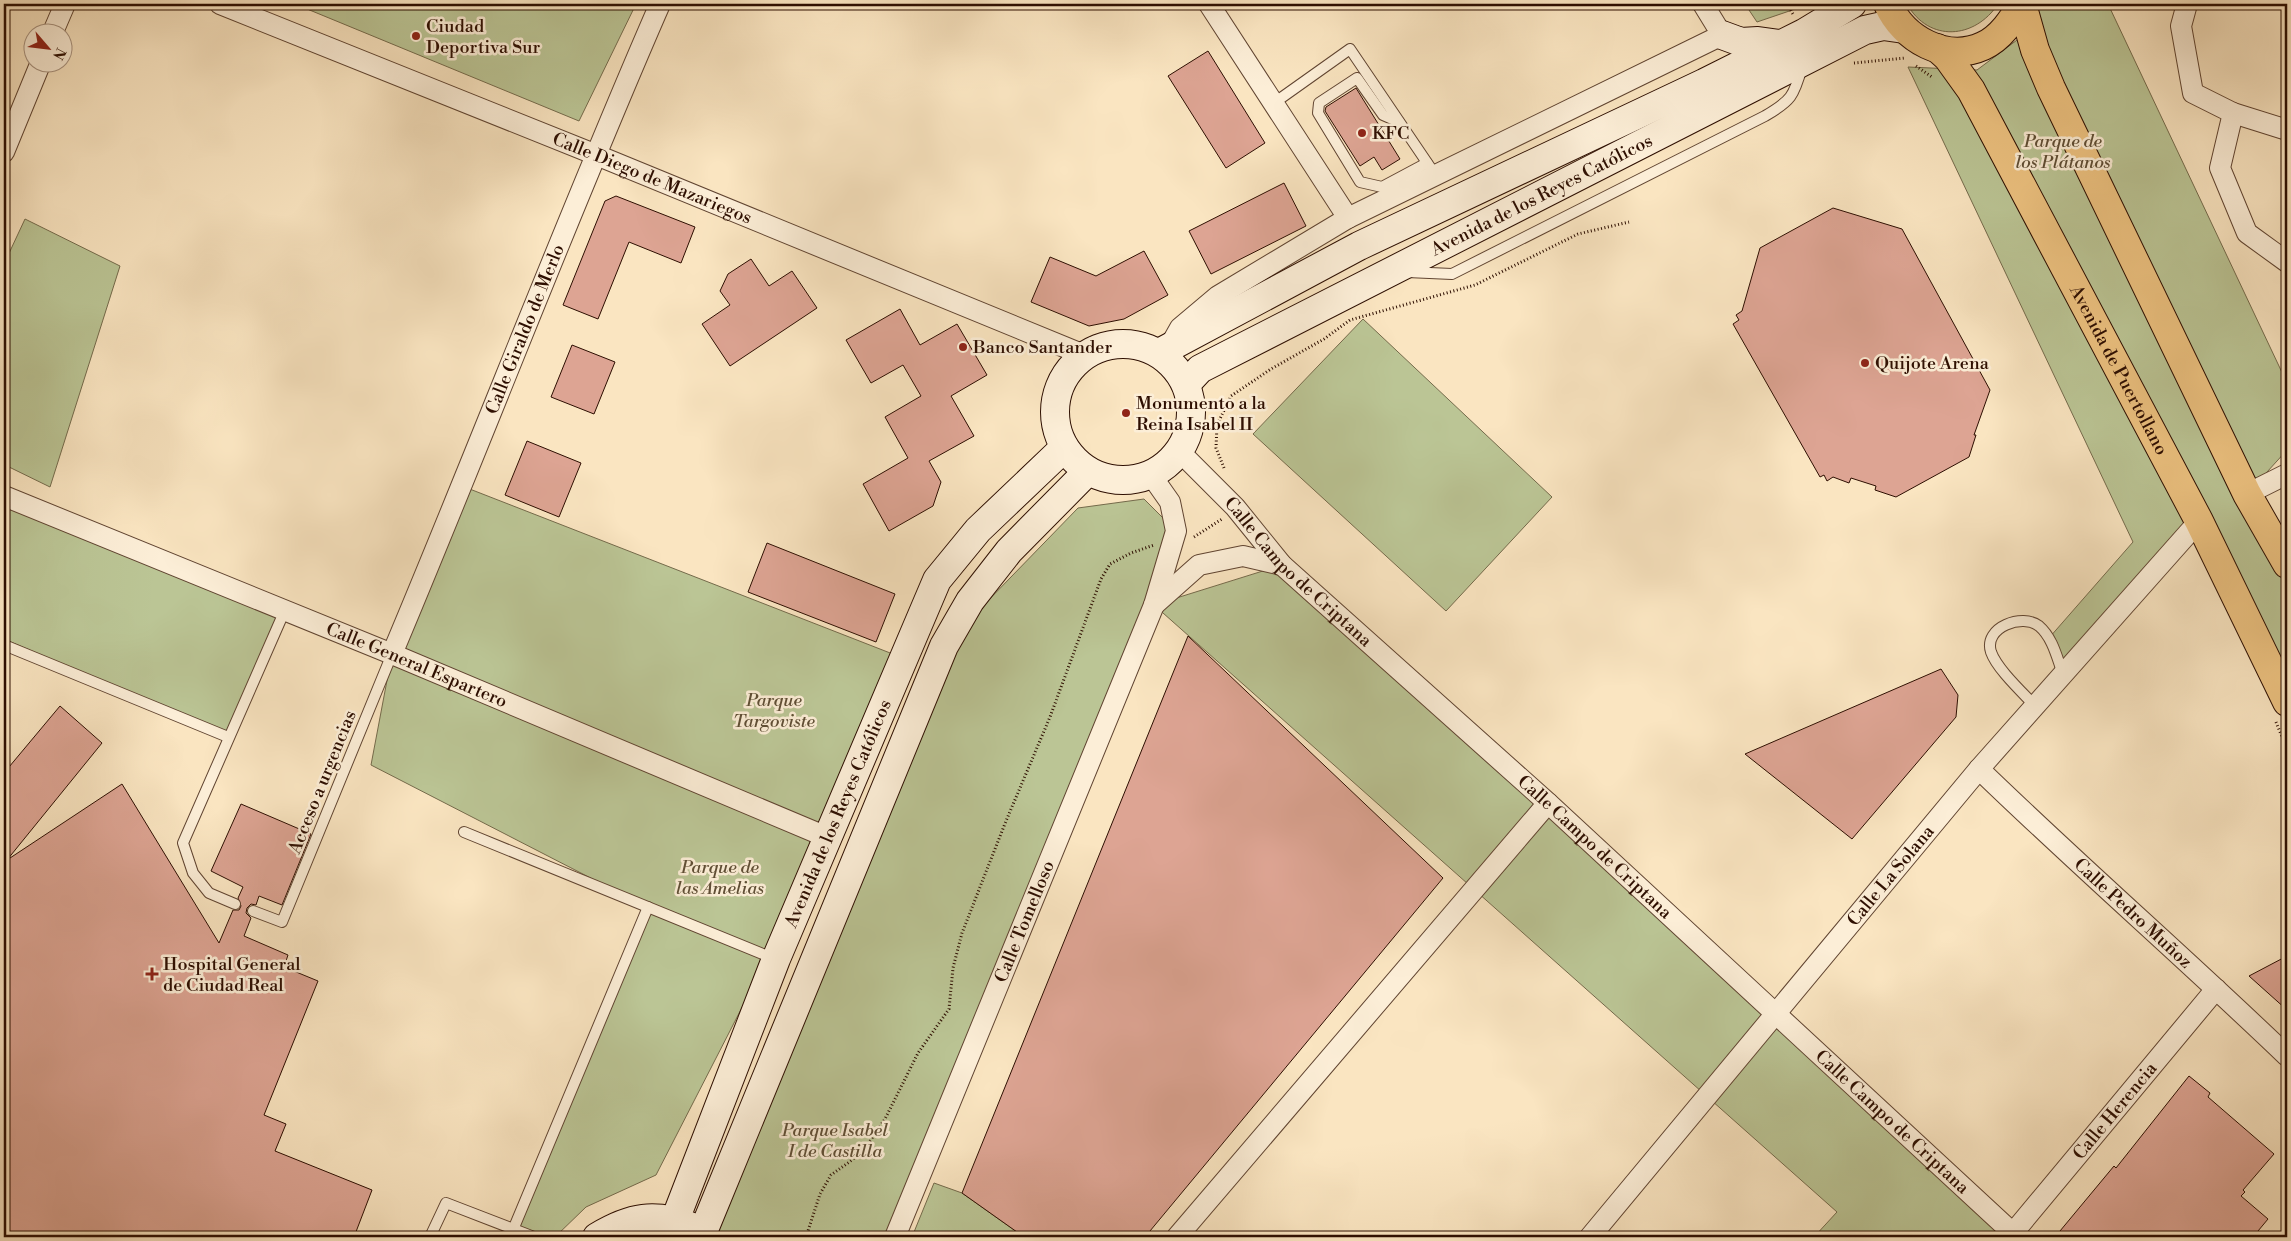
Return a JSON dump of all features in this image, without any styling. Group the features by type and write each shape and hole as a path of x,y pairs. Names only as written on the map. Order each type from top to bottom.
{"highway":[{"path":"1888,4 1894,18 1917,40 1936,48 1968,51 1985,46 2002,32 2022,4"},
{"path":"2022,4 2035,50 2050,88 2247,494 2287,564"},
{"name":"Avenida de Puertollano","path":"1936,48 1948,58 1971,90 2199,521 2281,712"}],"main road":[{"name":"Avenida de los Reyes Católicos","path":"1164,350 1359,246 1792,38 1852,4"},
{"name":"Avenida de los Reyes Católicos","path":"1186,384 1200,369 1865,30 1883,26 1904,29"},
{"path":"1722,35 1741,42 1792,38"},
{"path":"1130,343 1164,350 1168,359 1186,384 1192,413 1189,433 1180,451 1151,475 1126,481 1112,480 1087,472 1064,448 1055,422 1053,413 1056,395 1062,379 1084,355 1108,344 1130,343"},
{"name":"Avenida de los Reyes Católicos","path":"675,1220 776,959 937,580 978,530 1064,448"},
{"name":"Avenida de los Reyes Católicos","path":"707,1235 944,646 970,601 1009,552 1087,472"},
{"path":"597,1237 618,1224 644,1218 675,1220 707,1235"}],"street":[{"path":"57,22 65,4"},
{"name":"Calle Diego de Mazariegos","path":"220,4 594,154 1084,355"},
{"name":"Calle Giraldo de Merlo","path":"392,654 462,486 594,154 660,4"},
{"path":"1209,4 1348,218"},
{"path":"1164,350 1180,328 1218,296 1431,170 1722,35 1703,4"},
{"path":"2187,4 2181,26 2193,93 2233,114 2287,130"},
{"path":"4,152 36,72"},
{"path":"2233,114 2220,168 2247,233 2287,262"},
{"name":"Calle Campo de Criptana","path":"1180,451 1235,507 1282,565 1548,803 2015,1235"},
{"path":"2247,494 2287,474"},
{"name":"Calle Tomelloso","path":"895,1237 1154,605 1176,531 1170,502 1151,475"},
{"name":"Calle General Espartero","path":"4,496 392,654 829,838"},
{"name":"Calle La Solana","path":"1590,1237 1980,769 2199,521"},
{"name":"Calle Tomelloso","path":"1154,605 1199,565 1243,556 1282,565"},
{"name":"Calle Pedro Muñoz","path":"1980,769 2069,856 2287,1056"},
{"path":"1177,1237 1548,803"},
{"name":"Calle Herencia","path":"2015,1235 2216,989"}],"lane":[{"path":"1274,103 1350,49 1399,122 1431,170 1382,187 1360,182 1318,113 1319,103 1357,78 1383,115 1399,122"},
{"path":"235,904 209,893 192,873 183,843 285,610"},
{"path":"2035,706 1996,661 1991,651 1990,643 1993,634 2003,626 2028,620 2038,626 2049,638 2063,674"},
{"path":"4,644 228,737"},
{"name":"Acceso a urgencias","path":"253,911 282,922 392,654"},
{"path":"464,832 776,959"},
{"path":"512,1233 648,907"},
{"path":"430,1237 446,1203 512,1233 534,1237"}],"path":[{"path":"1788,4 1792,38"},
{"path":"1851,64 1859,61 1905,58 1940,82"},
{"path":"2281,712 2287,749"}],"green space":[{"path":"295,4 636,4 579,121"},
{"path":"1745,4 1810,4 1757,22"},
{"path":"1907,4 1998,4 1988,16 1977,24 1965,30 1952,32 1939,30 1927,25 1916,17"},
{"name":"Parque de los Plátanos","path":"2037,4 2108,4 2287,383 2287,450 2247,494 2287,567 2287,691 2199,521 2063,674 2049,638 2133,542 1908,67 1977,70 2029,31"},
{"path":"25,219 120,266 50,487 7,466 4,437 4,264"},
{"path":"1363,319 1552,497 1446,611 1253,434"},
{"path":"462,486 903,658 829,838 656,1175 586,1207 555,1237 511,1237 647,907 371,765 392,654"},
{"path":"4,496 285,610 228,737 4,639"},
{"name":"Parque Isabel I de Castilla","path":"1144,499 1176,531 889,1237 600,1237 618,1224 704,1232 944,646 1078,508"},
{"path":"1282,565 2016,1237 1814,1237 1837,1212 1154,605"},
{"path":"934,1183 962,1193 1024,1237 912,1237"}],"building":[{"path":"1208,51 1265,143 1226,168 1168,76"},
{"name":"KFC","path":"1356,88 1400,159 1382,170 1374,157 1360,166 1325,111 1326,107"},
{"path":"1284,183 1306,226 1211,274 1189,231"},
{"path":"616,196 695,227 681,263 629,242 598,319 563,305 605,201"},
{"name":"Quijote Arena","path":"1833,208 1902,229 1990,390 1974,435 1976,435 1969,457 1896,497 1875,490 1876,486 1851,478 1849,483 1833,477 1827,481 1824,475 1820,477 1733,324 1739,320 1736,315 1742,311 1760,248"},
{"path":"1144,251 1168,295 1124,319 1089,326 1031,302 1050,257 1096,276"},
{"path":"751,259 769,286 792,271 817,308 730,366 702,324 730,305 720,291 728,274"},
{"path":"900,309 920,345 957,324 987,375 951,396 974,436 929,461 941,482 933,506 889,531 863,484 908,458 885,417 921,396 903,365 871,383 846,340"},
{"path":"572,345 615,362 594,414 551,397"},
{"path":"527,441 581,463 559,517 505,495"},
{"path":"767,543 895,594 876,642 748,592"},
{"path":"1188,636 1443,878 1145,1237 1024,1237 962,1193"},
{"path":"1941,669 1958,695 1956,717 1852,839 1745,754"},
{"name":"Hospital General de Ciudad Real","path":"60,706 102,743 7,860 122,784 219,943 233,910 239,910 241,906 238,898 243,887 211,871 241,804 311,834 282,905 259,896 256,905 251,904 247,908 246,913 251,918 244,936 288,955 284,967 318,981 264,1115 286,1124 275,1151 372,1190 354,1237 4,1237 4,773"},
{"path":"2287,956 2287,1010 2249,976"},
{"path":"2189,1076 2210,1093 2208,1097 2274,1154 2243,1190 2245,1192 2241,1196 2268,1219 2253,1237 2055,1237 2114,1166 2116,1168"}],"place":[{"name":"Ciudad Deportiva Sur","path":"416,36"},
{"name":"KFC","path":"1362,133"},
{"name":"Banco Santander","path":"963,347"},
{"name":"Quijote Arena","path":"1865,363"},
{"name":"Monumento a la Reina Isabel II","path":"1126,413"},
{"name":"Hospital General de Ciudad Real","path":"152,974"}],"park label":[{"name":"Parque Targoviste","path":"774,710"},
{"name":"Parque de las Amelias","path":"720,878"}]}
